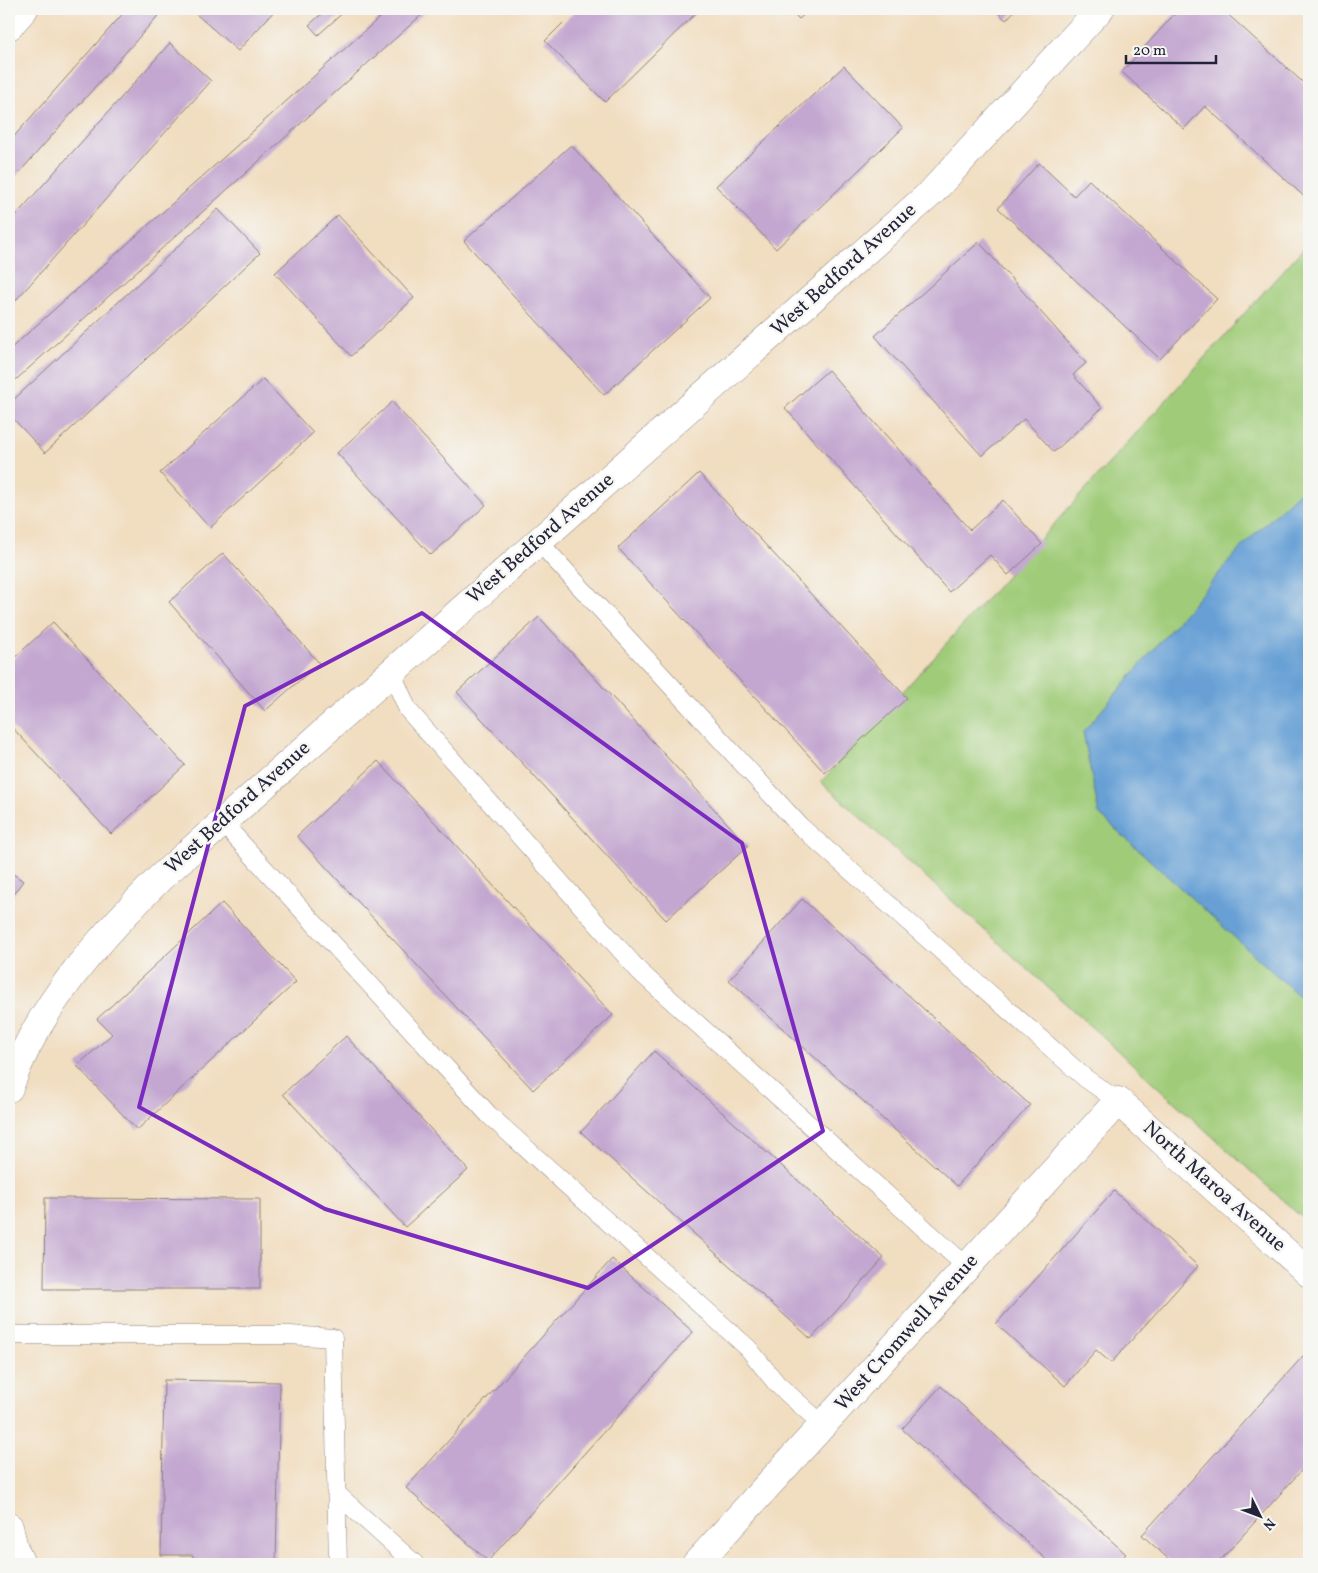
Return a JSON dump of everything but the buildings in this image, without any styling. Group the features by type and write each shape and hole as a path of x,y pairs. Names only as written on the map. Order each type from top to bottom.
{"street":[{"path":"9,26 24,9"},
{"name":"West Bedford Avenue","path":"9,1088 18,1061 54,1000 86,957 119,918 153,884 932,192 1100,9"},
{"name":"West Cromwell Avenue","path":"696,1564 1118,1101"},
{"name":"North Maroa Avenue","path":"1118,1101 1309,1273"},
{"path":"9,1527 20,1564"}],"lane":[{"path":"538,541 800,826 1085,1078 1118,1101"},
{"path":"391,672 408,710 640,972 967,1266"},
{"path":"222,822 489,1114 748,1348 777,1384 823,1425"},
{"path":"9,1335 290,1335 333,1338 338,1564"},
{"path":"336,1493 416,1564"}],"highlighted area":[{"path":"422,613 742,843 823,1131 588,1288 325,1209 139,1107 245,706"}],"green space":[{"path":"1309,242 1309,1224 821,782"}],"water":[{"path":"1309,483 1309,1005 1099,814 1083,732 1244,544"}]}
